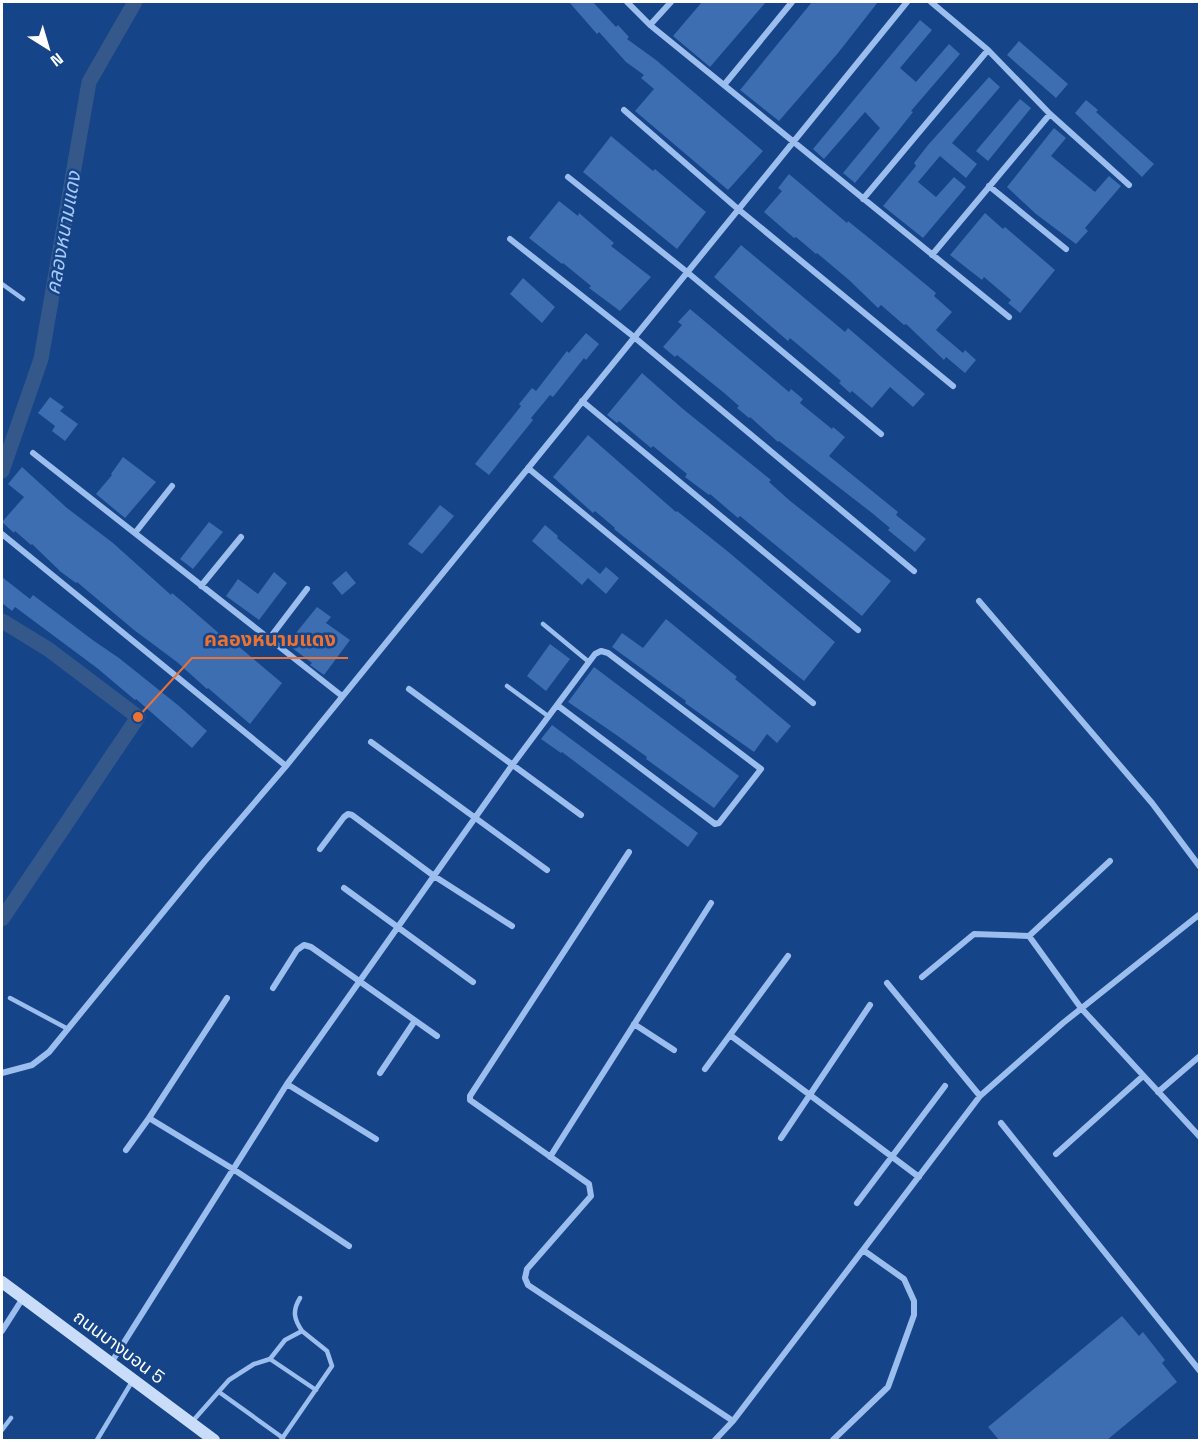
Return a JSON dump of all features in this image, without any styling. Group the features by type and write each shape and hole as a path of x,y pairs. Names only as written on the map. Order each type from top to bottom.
{"main road":[{"name":"ถนนบางบอน 5","path":"2,1282 214,1440"}],"street":[{"path":"627,2 650,25 1009,317"},
{"path":"650,25 671,2"},
{"path":"724,85 792,2"},
{"path":"2,1073 32,1065 49,1052 204,862 286,766 907,2"},
{"path":"930,2 987,50 1050,114 1130,185"},
{"path":"863,199 987,50"},
{"path":"624,110 738,209 953,386"},
{"path":"932,255 1050,114"},
{"path":"568,177 687,272 881,434"},
{"path":"989,186 1066,249"},
{"path":"510,239 634,337 914,571"},
{"path":"582,401 858,630"},
{"path":"33,453 342,696"},
{"path":"528,468 813,703"},
{"path":"135,534 172,486"},
{"path":"2,534 286,766"},
{"path":"201,586 241,537"},
{"path":"269,639 307,589"},
{"path":"979,601 1152,803 1200,867"},
{"path":"110,1363 288,1084 513,764 595,654 601,651 608,653 760,767 760,771 719,823 715,824 557,705"},
{"path":"409,688 581,815"},
{"path":"371,742 547,870"},
{"path":"320,849 344,817 348,814 352,815 434,876 512,926"},
{"path":"629,852 470,1096 473,1103 589,1184 591,1196 527,1269 525,1278 528,1285 733,1420"},
{"path":"922,977 974,934 1029,936 1110,861"},
{"path":"344,888 473,982"},
{"path":"550,1157 711,903"},
{"path":"715,1440 733,1420 980,1096 1081,1008 1200,915"},
{"path":"1029,936 1081,1008 1200,1137"},
{"path":"273,988 297,950 304,945 437,1036"},
{"path":"705,1070 788,956"},
{"path":"886,983 980,1096"},
{"path":"126,1150 227,998"},
{"path":"781,1138 870,1005"},
{"path":"380,1073 414,1022"},
{"path":"634,1024 674,1050"},
{"path":"730,1035 919,1177"},
{"path":"1158,1092 1200,1056"},
{"path":"1056,1154 1143,1076"},
{"path":"288,1084 376,1139"},
{"path":"857,1203 945,1086"},
{"path":"149,1118 349,1246"},
{"path":"1001,1123 1200,1371"},
{"path":"832,1440 888,1387 914,1315 914,1301 904,1279 863,1250"},
{"path":"2,1332 23,1298"}],"lane":[{"path":"2,284 23,298"},
{"path":"543,624 590,662"},
{"path":"507,686 548,716"},
{"path":"10,998 68,1029"},
{"path":"219,1392 282,1439 332,1366 327,1351 302,1331 294,1320 294,1306 300,1298"},
{"path":"191,1423 229,1380 254,1364 270,1359 285,1340 302,1331"},
{"path":"270,1359 316,1390"},
{"path":"98,1440 133,1380"},
{"path":"2,1431 11,1418"}],"building":[{"path":"569,2 593,2 616,27 618,25 629,37 627,39 656,60 763,151 728,190 635,111 654,89 641,78 644,75 626,62 599,32 597,34"},
{"path":"702,2 766,2 710,67 673,36"},
{"path":"812,2 878,2 838,53 779,121 740,90"},
{"path":"920,20 932,30 900,68 916,82 949,44 960,54 911,111 913,112 855,183 843,173 880,128 865,112 824,159 813,149"},
{"path":"1019,41 1068,84 1056,98 1007,55"},
{"path":"989,77 1000,87 952,143 977,164 966,178 940,156 918,182 936,197 954,177 966,187 923,238 883,206 916,166 914,163 928,145"},
{"path":"1020,99 1031,108 988,161 976,151"},
{"path":"1086,100 1098,110 1096,112 1154,164 1142,177 1075,113"},
{"path":"1054,128 1066,138 1051,156 1095,192 1109,176 1121,186 1085,228 1088,231 1076,244 1036,214 1007,187"},
{"path":"611,136 706,212 677,249 583,172"},
{"path":"789,174 936,293 934,296 952,312 936,330 963,353 965,350 976,360 965,373 946,357 944,360 906,324 904,325 881,305 878,308 817,253 796,237 794,238 764,212 782,191 778,188"},
{"path":"559,201 578,216 579,213 614,243 611,246 651,277 620,311 529,238"},
{"path":"985,213 1055,270 1020,313 1008,303 1011,300 984,277 982,280 950,255"},
{"path":"741,245 845,332 848,328 925,394 913,407 890,387 872,408 852,391 850,393 839,383 841,381 790,338 788,341 714,277"},
{"path":"523,278 555,307 542,323 510,294"},
{"path":"690,309 789,392 791,389 803,399 800,403 845,437 829,456 898,512 896,515 926,539 915,552 888,530 890,528 872,513 778,442 737,408 739,406 723,392 677,355 675,357 663,347 682,325 678,322"},
{"path":"586,333 599,344 586,360 584,358 553,397 550,395 489,475 475,464 521,406 519,404 532,388 536,391 567,351 569,353"},
{"path":"642,373 771,480 769,482 789,500 891,581 862,616 740,516 738,518 710,494 685,477 687,474 653,446 651,448 619,421 617,423 607,415"},
{"path":"50,397 64,407 60,411 78,424 65,441 52,431 55,426 38,413"},
{"path":"588,435 676,512 726,550 835,642 804,681 614,529 595,511 593,513 553,477"},
{"path":"123,457 156,482 125,518 96,494"},
{"path":"22,467 171,595 172,593 229,642 231,640 282,683 250,724 177,662 134,630 77,582 61,572 32,544 2,522 24,497 8,484"},
{"path":"440,505 454,516 422,554 408,544"},
{"path":"209,522 223,532 193,569 180,559"},
{"path":"545,525 600,574 606,567 619,578 606,594 588,578 582,585 532,541"},
{"path":"346,571 356,583 342,595 332,583"},
{"path":"274,572 287,583 259,620 226,596 238,579 258,594"},
{"path":"2,577 30,599 33,595 119,658 207,731 192,748 97,668 15,607 12,611 2,603"},
{"path":"317,607 331,617 326,623 350,640 324,675 287,644"},
{"path":"666,619 737,677 735,679 791,726 777,743 767,734 754,752 612,647 622,633 643,648"},
{"path":"550,644 570,659 546,691 527,676"},
{"path":"594,667 739,776 714,808 646,759 647,757 568,702"},
{"path":"552,725 698,833 688,847 562,752 541,739"},
{"path":"1122,1316 1139,1336 1143,1332 1165,1360 1162,1363 1177,1382 1107,1440 999,1440 988,1427"}],"waterway":[{"name":"คลองหนามแดง","path":"2,471 41,359 89,82 135,2"},
{"name":"คลองหนามแดง","path":"2,621 48,649 138,717 2,919"}],"place":[{"name":"คลองหนามแดง","path":"138,717"}]}
